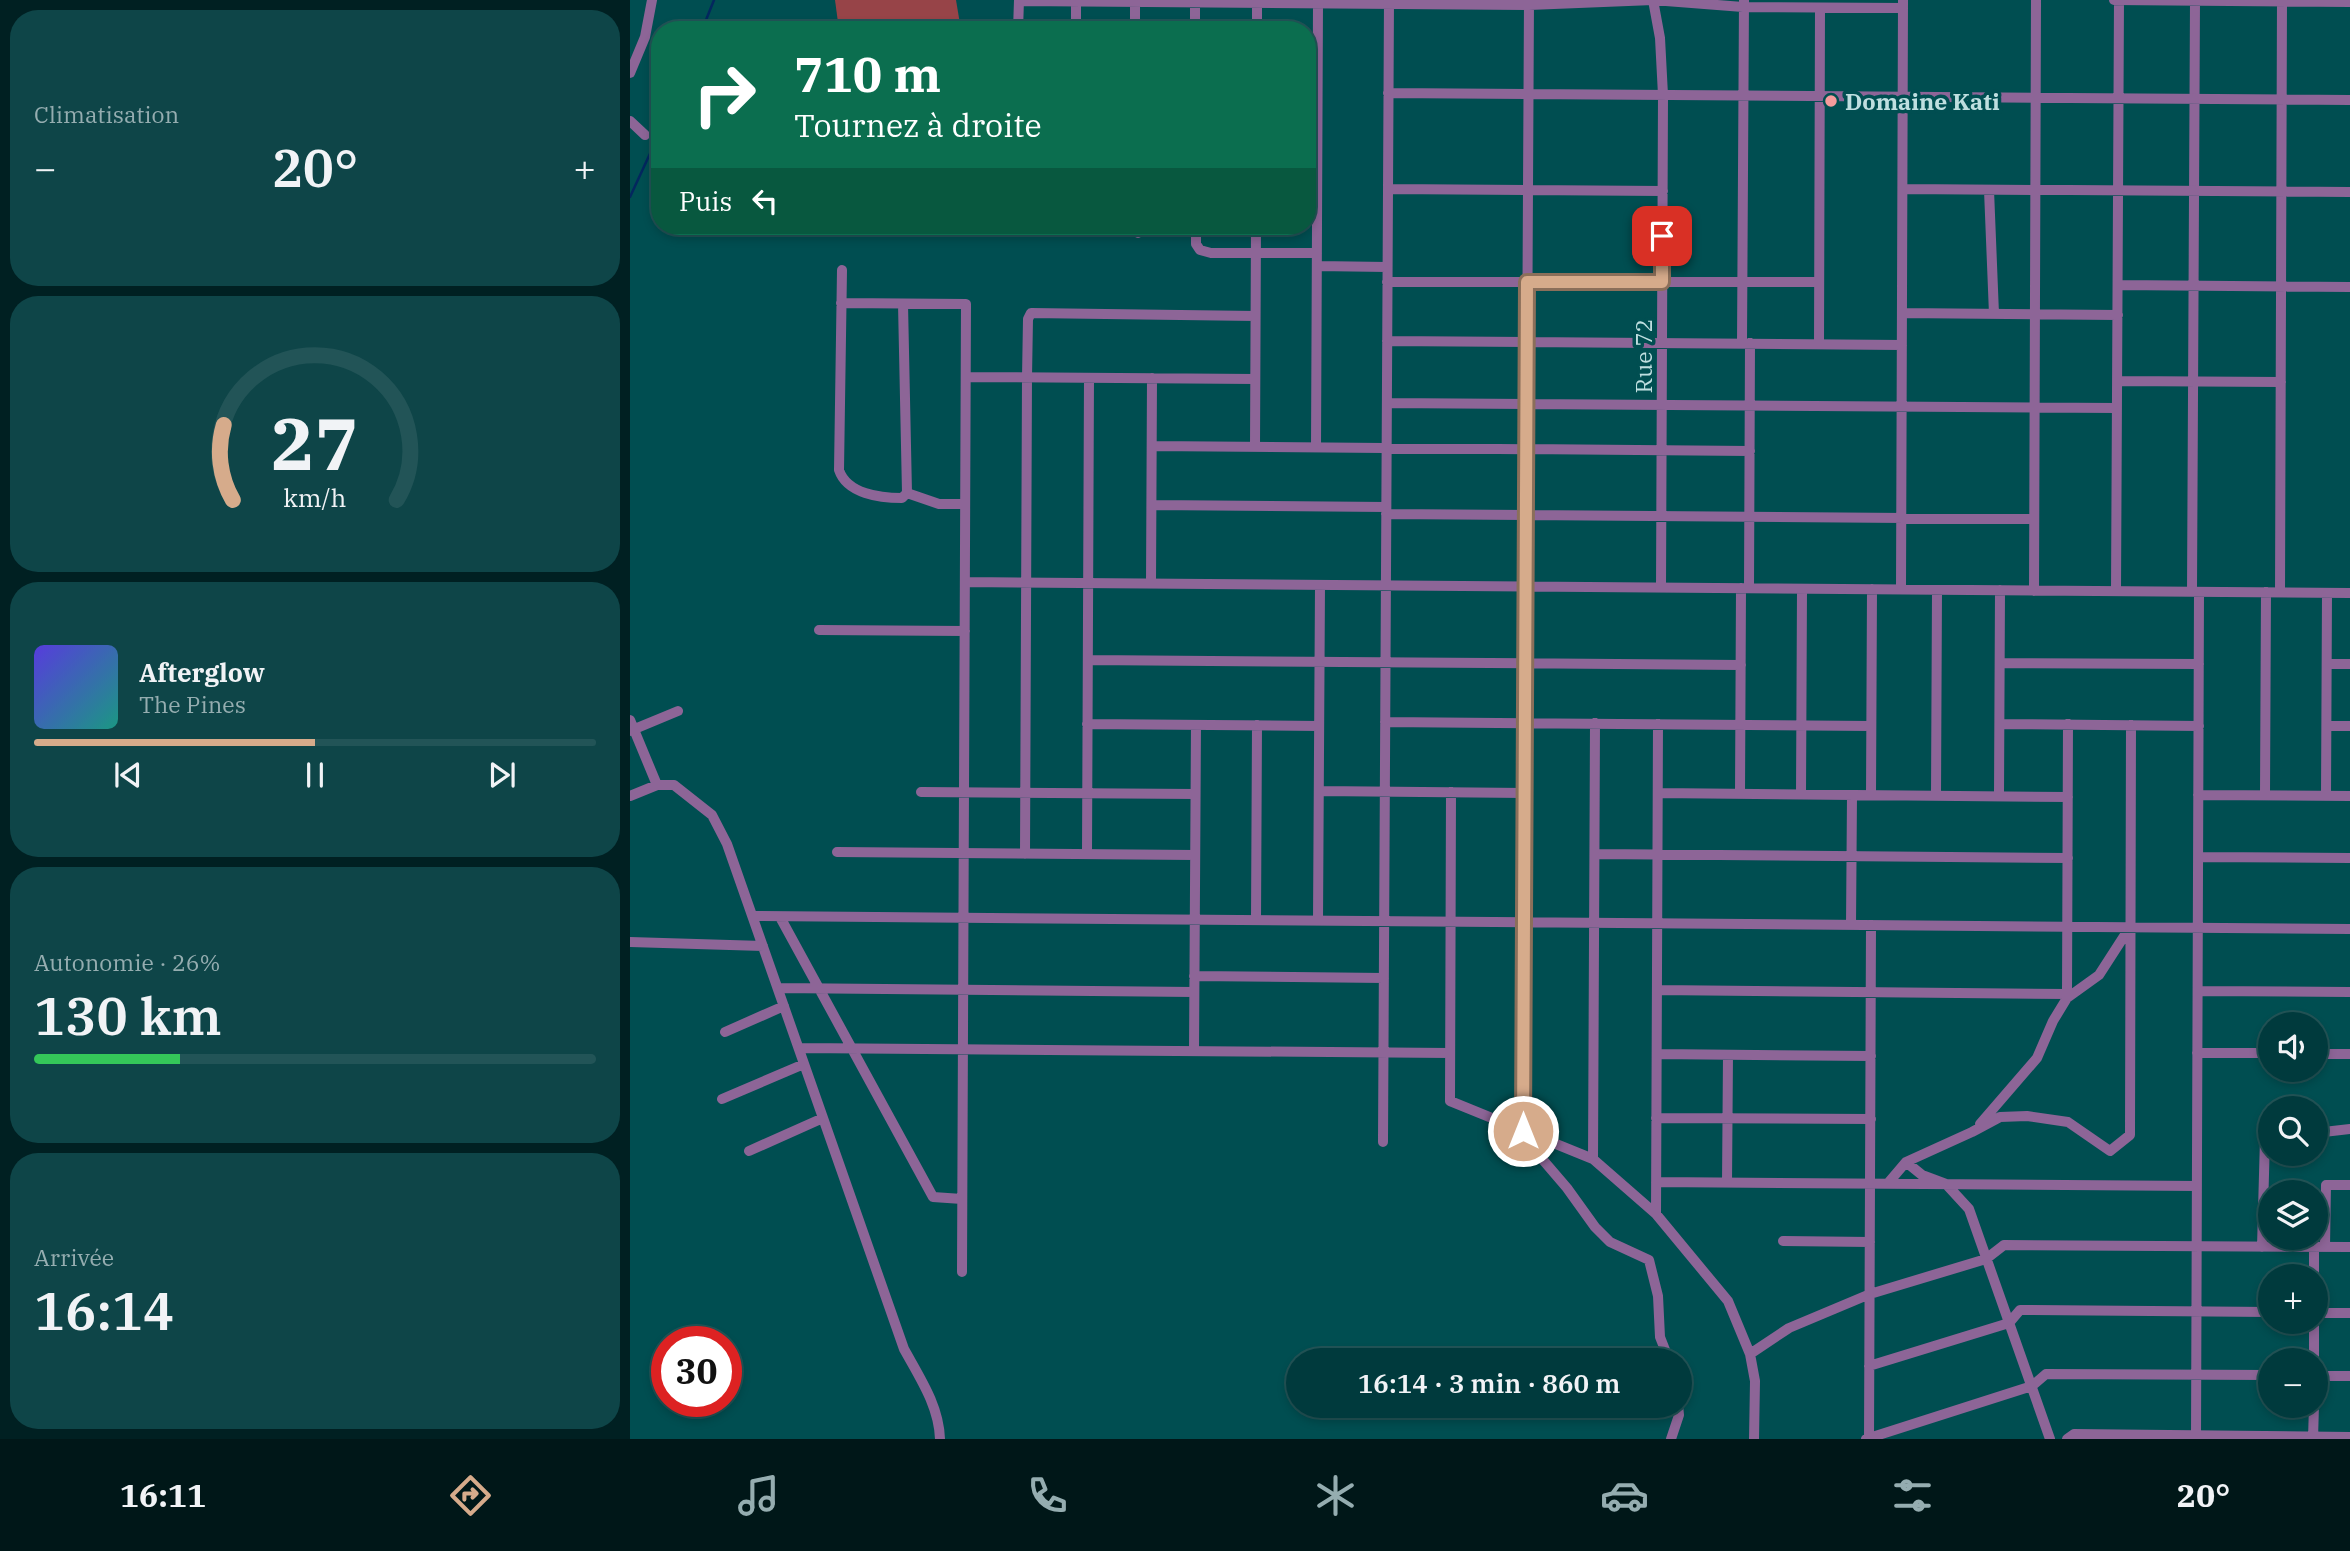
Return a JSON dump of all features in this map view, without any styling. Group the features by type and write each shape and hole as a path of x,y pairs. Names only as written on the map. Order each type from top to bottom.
{"street":[{"path":"630,73 645,37 652,0"},
{"path":"1018,21 1019,1 1318,4 1653,0 1744,4 1903,4 1901,589"},
{"name":"Rue 72","path":"1653,0 1660,38 1663,95 1661,587"},
{"path":"2034,590 2036,0"},
{"path":"2114,0 2350,2"},
{"path":"2116,591 2119,0"},
{"path":"2195,0 2193,381 2199,664 2196,1437"},
{"path":"1076,1 1076,21"},
{"path":"1135,1 1135,21"},
{"path":"2280,592 2282,1"},
{"path":"1383,1142 1389,2"},
{"path":"1195,3 1195,21"},
{"path":"1257,3 1257,21"},
{"path":"1523,1131 1529,3"},
{"path":"1316,447 1318,4"},
{"path":"1740,794 1741,665 1750,517 1750,406 1742,282 1744,4"},
{"path":"1815,5 1820,96 1819,344"},
{"path":"1388,93 2350,100"},
{"path":"630,121 645,135"},
{"path":"1388,189 1663,191"},
{"path":"1903,189 2350,192"},
{"path":"1989,190 1994,314"},
{"path":"1196,235 1196,244 1200,250 1211,253 1317,253"},
{"path":"1255,447 1256,235"},
{"path":"1317,266 1387,267"},
{"path":"842,270 839,470 842,478 855,489 887,498 902,498 907,492 903,304"},
{"path":"1387,282 1819,282"},
{"path":"2118,285 2350,287"},
{"path":"841,303 966,304 962,1272"},
{"path":"1025,854 1028,319 1031,313 1255,316"},
{"path":"1902,313 2118,315"},
{"path":"1387,341 1902,345"},
{"path":"966,377 1255,379"},
{"path":"1087,854 1089,378"},
{"path":"1151,584 1152,378"},
{"path":"2117,381 2281,382"},
{"path":"1387,403 2117,408"},
{"path":"1152,446 1750,451"},
{"path":"907,492 939,504 965,504"},
{"path":"1152,505 1526,515 2034,519"},
{"path":"965,582 2350,593"},
{"path":"1318,921 1320,585"},
{"path":"1801,794 1802,589"},
{"path":"1871,795 1872,589"},
{"path":"1936,796 1937,590"},
{"path":"1999,796 2000,590"},
{"path":"2265,795 2266,592"},
{"path":"2326,796 2327,593"},
{"path":"819,630 965,631"},
{"path":"1088,660 1741,665"},
{"path":"2000,663 2199,664"},
{"path":"2327,664 2350,664"},
{"path":"657,785 631,727 678,711"},
{"path":"1385,722 1871,726"},
{"path":"1593,1159 1595,723"},
{"path":"1087,724 1319,726"},
{"path":"1656,1213 1658,724"},
{"path":"2000,724 2199,726"},
{"path":"1657,990 2067,994 2068,724"},
{"path":"1194,1051 1196,725"},
{"path":"1256,920 1257,725"},
{"path":"1889,1182 1906,1163 2000,1117 2027,1116 2068,1122 2110,1151 2130,1135 2131,725"},
{"path":"2327,726 2350,726"},
{"path":"630,796 657,785 674,785 712,815 727,844 904,1349 932,1400 940,1439"},
{"path":"1319,791 1525,793"},
{"path":"921,792 1195,794"},
{"path":"1451,792 1450,1101 1593,1159 1656,1213 1728,1301 1750,1354 1755,1381 1754,1439"},
{"path":"1658,793 2068,797"},
{"path":"1851,925 1852,795"},
{"path":"2198,795 2350,796"},
{"path":"837,852 1195,855"},
{"path":"1595,854 2068,858"},
{"path":"2198,857 2350,858"},
{"path":"753,916 2350,929"},
{"path":"780,917 933,1197 962,1199"},
{"path":"1871,925 1868,1439 2032,1386 2046,1374 2258,1375"},
{"path":"1972,1132 2038,1058 2053,1021 2067,998 2099,975 2130,927"},
{"path":"630,941 763,946"},
{"path":"1194,976 1384,978"},
{"path":"778,988 1194,992"},
{"path":"2197,991 2350,992"},
{"path":"725,1032 784,1006"},
{"path":"799,1048 1450,1053"},
{"path":"2197,1053 2258,1053"},
{"path":"1657,1054 1871,1056"},
{"path":"2328,1054 2350,1054"},
{"path":"1727,1182 1728,1055"},
{"path":"722,1099 804,1063"},
{"path":"749,1151 823,1118"},
{"path":"1656,1118 1871,1119"},
{"path":"2328,1132 2350,1129"},
{"path":"1537,1136 1543,1160 1595,1227 1610,1242 1649,1260 1658,1296 1660,1337 1664,1348"},
{"path":"1906,1163 1922,1175 1946,1184 1969,1209 2050,1439"},
{"path":"1656,1181 2197,1186"},
{"path":"2328,1185 2350,1185"},
{"path":"1783,1241 1870,1242"},
{"path":"1750,1354 1789,1328 1870,1294 1986,1259 2004,1245 2258,1247"},
{"path":"2328,1247 2350,1247"},
{"path":"1870,1366 2009,1323 2020,1310 2258,1312"},
{"path":"2328,1313 2350,1313"},
{"path":"2328,1376 2350,1376"},
{"path":"1671,1439 1678,1418"},
{"path":"2313,1438 2314,1418"},
{"path":"2067,1439 2074,1434 2350,1437"}],"shaded area":[{"path":"835,0 956,0 960,21 838,21"}],"waterway":[{"path":"706,21 714,0"},
{"path":"630,197 651,152"}],"place":[{"name":"Domaine Kati","path":"1831,101"}],"route":[{"path":"1523,1131 1527,282 1662,282 1662,236"}]}
